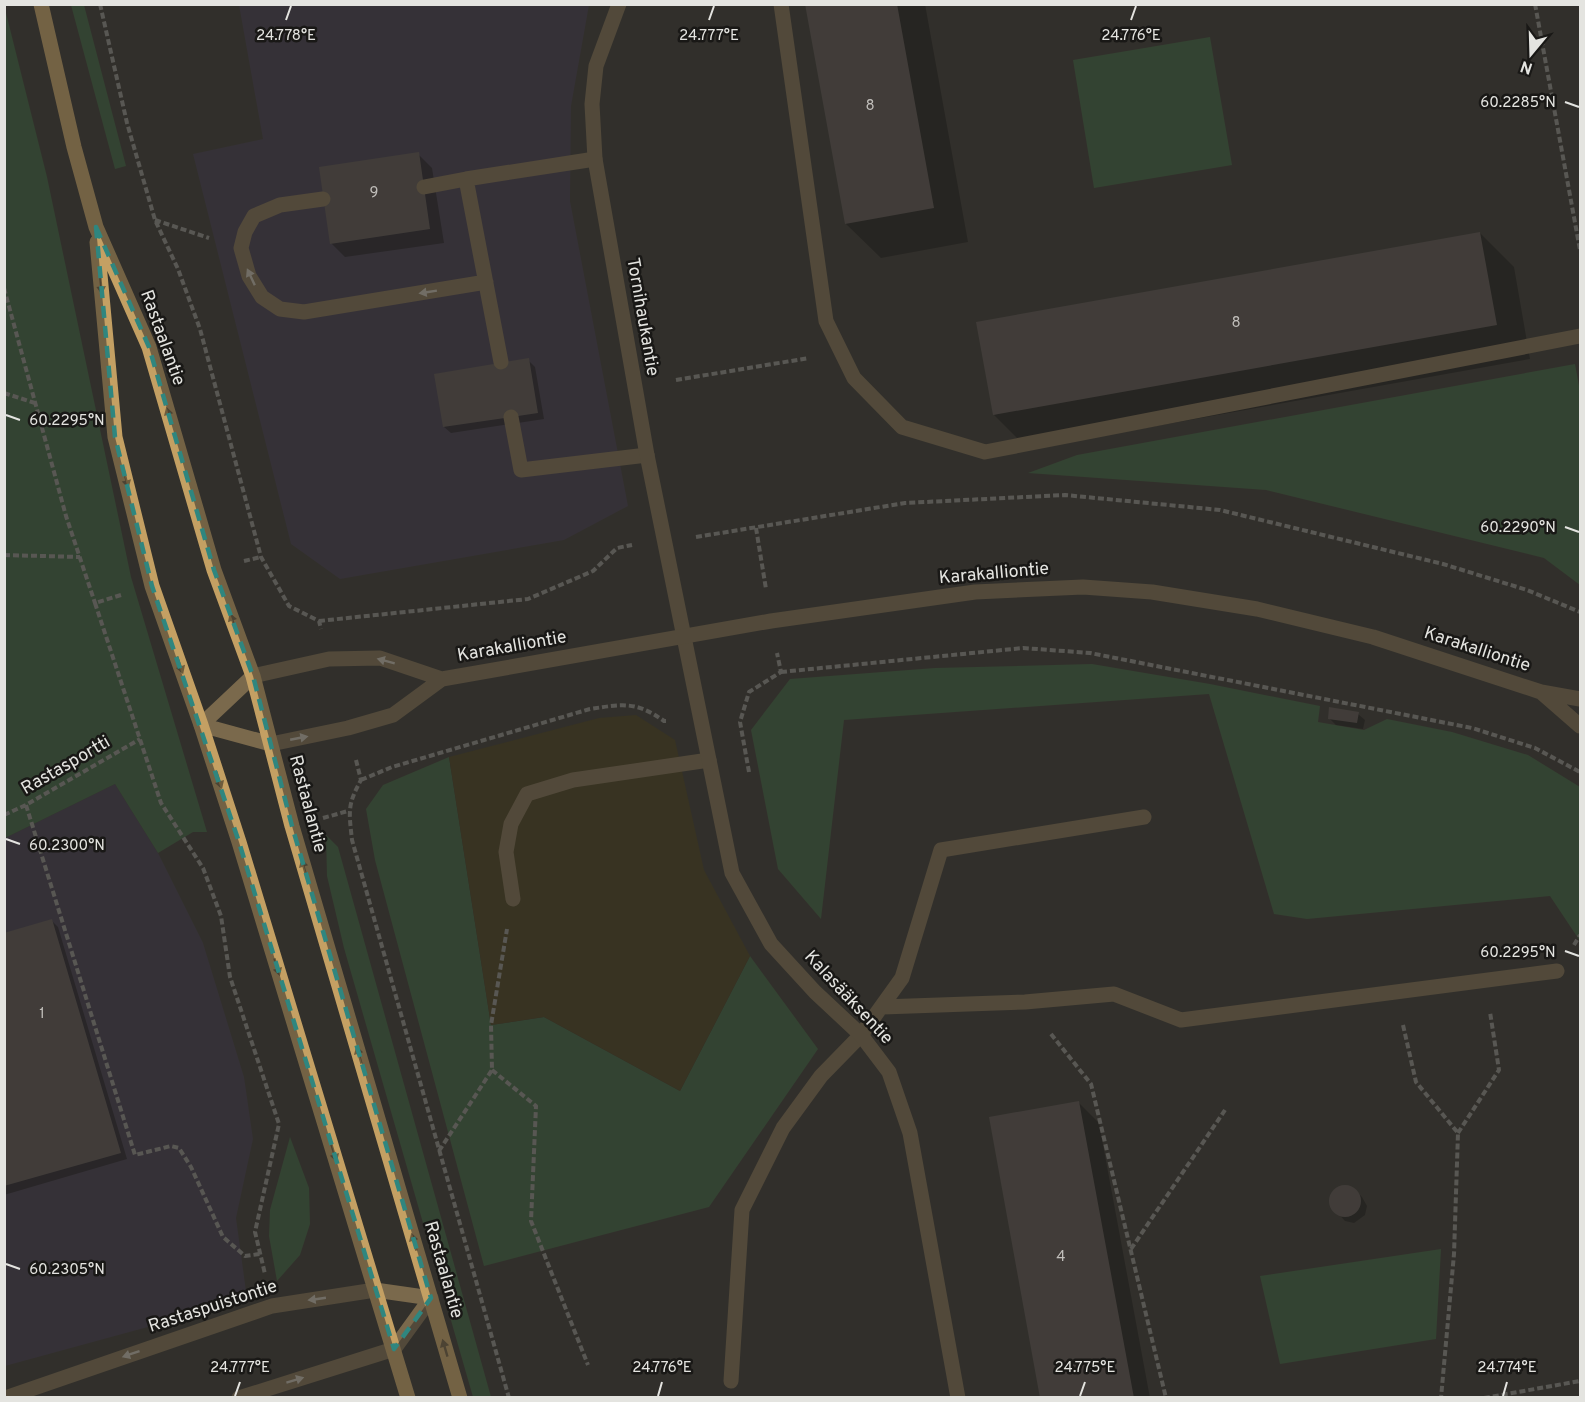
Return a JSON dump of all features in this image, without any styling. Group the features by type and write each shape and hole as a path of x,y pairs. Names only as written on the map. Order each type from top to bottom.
{"main road":[{"name":"Rastaalantie","path":"41,4 74,147 96,227 149,347 214,570 253,676 292,826 460,1398"},
{"name":"Rastaalantie","path":"96,227 115,437 152,586 239,842 408,1398"}],"street":[{"name":"Tornihaukantie","path":"618,4 596,66 592,104 595,159 647,455 685,637"},
{"path":"781,4 826,321 854,378 902,427 985,452 1581,336"},
{"path":"424,187 595,159"},
{"path":"466,179 501,362"},
{"path":"323,199 280,205 254,216 245,232 241,248 249,276 262,297 280,309 304,312 486,282"},
{"path":"510,417 521,470 647,455"},
{"name":"Karakalliontie","path":"201,725 271,744 348,728 393,715 442,679 771,621 975,592 1083,587 1152,592 1257,609 1373,637 1541,692 1581,699"},
{"name":"Kalasääksentie","path":"685,637 732,873 771,944 815,992 861,1035 889,1072 910,1133 958,1398"},
{"name":"Karakalliontie","path":"253,676 329,659 380,658 442,679"},
{"path":"201,725 253,676"},
{"name":"Karakalliontie","path":"1541,692 1581,726"},
{"path":"513,899 506,852 511,824 527,794 573,780 710,760"},
{"path":"731,1380 742,1210 783,1128 821,1076 861,1035 902,978 941,850 1144,817"},
{"path":"882,1007 1025,1002 1114,994 1181,1020 1557,971"},
{"name":"Rastaspuistontie","path":"5,1398 272,1305 375,1290 430,1298"},
{"path":"239,1398 394,1349 430,1298"}],"path":[{"path":"1535,4 1581,250"},
{"path":"155,220 241,248"},
{"path":"4,288 66,516 161,803 203,868 221,916 230,977 279,1124 255,1232 272,1305"},
{"path":"676,380 841,352"},
{"path":"4,393 36,404"},
{"path":"319,621 528,598 593,571 617,548 664,540 756,528 905,503 1065,495 1220,510 1443,564 1527,590 1581,612"},
{"path":"756,528 771,621"},
{"path":"4,555 80,557"},
{"path":"214,570 261,557"},
{"path":"95,603 152,586"},
{"path":"781,672 1023,648 1090,653 1472,728 1535,748 1581,772"},
{"path":"361,780 393,767 590,709 618,705 646,708 664,721 744,709"},
{"name":"Rastasportti","path":"4,815 26,805 140,739"},
{"path":"26,805 135,1155 171,1146 179,1148 191,1167 223,1237 245,1256 260,1254"},
{"path":"439,1151 492,1070 491,1025 513,899"},
{"path":"1441,1398 1454,1254 1458,1133 1500,1070 1485,981"},
{"path":"1396,992 1416,1082 1458,1133"},
{"path":"1025,1002 1091,1084 1166,1398"},
{"path":"492,1070 536,1106 531,1221 588,1365"},
{"path":"1131,1250 1225,1110"},
{"path":"1484,1398 1581,1381"}],"highlighted area":[{"path":"96,227 149,347 214,570 253,676 292,826 431,1298 394,1349 239,842 152,586 115,437"}],"shaded area":[{"path":"239,5 589,5 571,106 570,201 628,506 564,540 340,579 291,544 193,154 263,139"},
{"path":"115,784 158,853 203,943 244,1077 253,1139 236,1218 246,1291 232,1304 5,1366 5,838"}],"green space":[{"path":"71,5 84,5 126,166 115,169"},
{"path":"5,9 47,177 131,577 207,832 193,832 158,853 115,784 5,838"},
{"path":"1210,37 1232,165 1094,188 1073,60"},
{"path":"1575,364 1580,391 1580,585 1544,558 1266,490 1028,473 1077,455"},
{"path":"1092,664 1320,706 1318,722 1364,730 1387,719 1452,732 1528,755 1580,787 1580,941 1550,896 1307,919 1274,914 1209,694 844,720 821,919 778,869 751,730 790,679 935,668"},
{"path":"449,757 491,1025 544,1017 680,1091 750,956 818,1049 709,1207 484,1266 375,860 366,809 383,785"},
{"path":"326,835 338,847 491,1397 473,1397 344,948 327,876"},
{"path":"290,1137 309,1188 310,1224 300,1255 277,1281 269,1236 270,1210"},
{"path":"1441,1249 1436,1339 1280,1364 1260,1276"}],"sand":[{"path":"636,715 675,740 704,870 750,956 680,1091 544,1017 491,1025 449,757 599,718"}],"building":[{"path":"805,4 897,4 934,208 845,224"},
{"path":"419,152 430,229 330,244 319,167"},
{"path":"1480,232 1497,325 993,415 976,322"},
{"path":"529,358 538,413 443,427 434,374"},
{"path":"1329,707 1359,712 1357,723 1328,719"},
{"path":"52,919 121,1153 4,1186 4,933"},
{"path":"1079,1101 1134,1398 1040,1398 989,1117"},
{"path":"1345,1185 1356,1190 1361,1201 1356,1212 1345,1217 1334,1212 1329,1201 1334,1190"}]}
